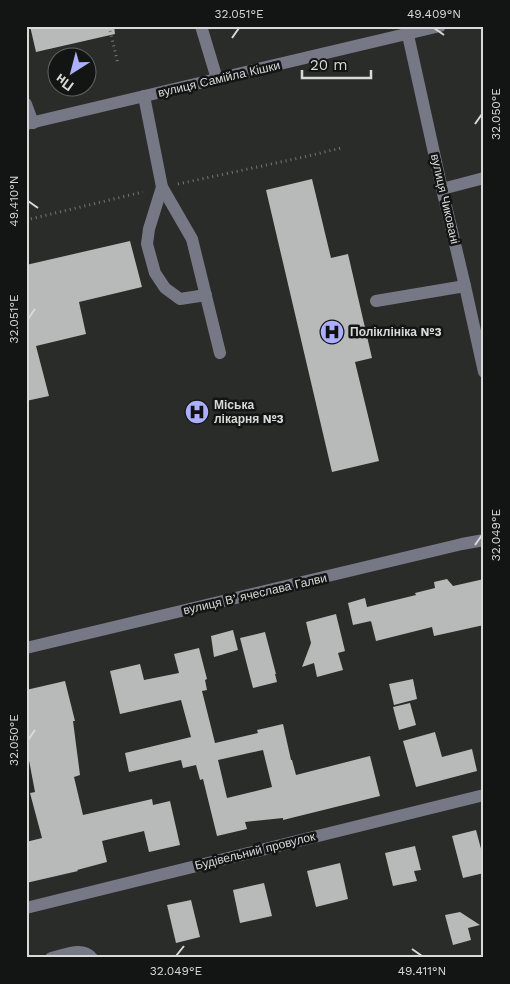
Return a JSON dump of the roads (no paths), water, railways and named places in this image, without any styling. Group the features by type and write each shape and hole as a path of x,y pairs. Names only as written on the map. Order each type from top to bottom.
{"street":[{"path":"201,26 217,79"},
{"name":"вулиця Самійла Кішки","path":"29,123 217,79 407,30 440,26"},
{"name":"вулиця Чиковані","path":"407,30 442,189 481,347 484,372"},
{"path":"144,96 162,187 192,239 220,353"},
{"path":"26,104 29,123"},
{"path":"442,189 484,178"},
{"path":"162,187 149,229 147,244 155,273 165,288 180,299 206,295"},
{"path":"376,301 465,286"},
{"name":"вулиця Вʼячеслава Галви","path":"26,648 484,540"},
{"name":"Будівельний провулок","path":"26,908 484,795"},
{"path":"52,958 78,951 88,953 92,958"}],"place":[{"name":"Поліклініка №3","path":"332,332"},
{"name":"Міська лікарня №3","path":"197,412"}]}
